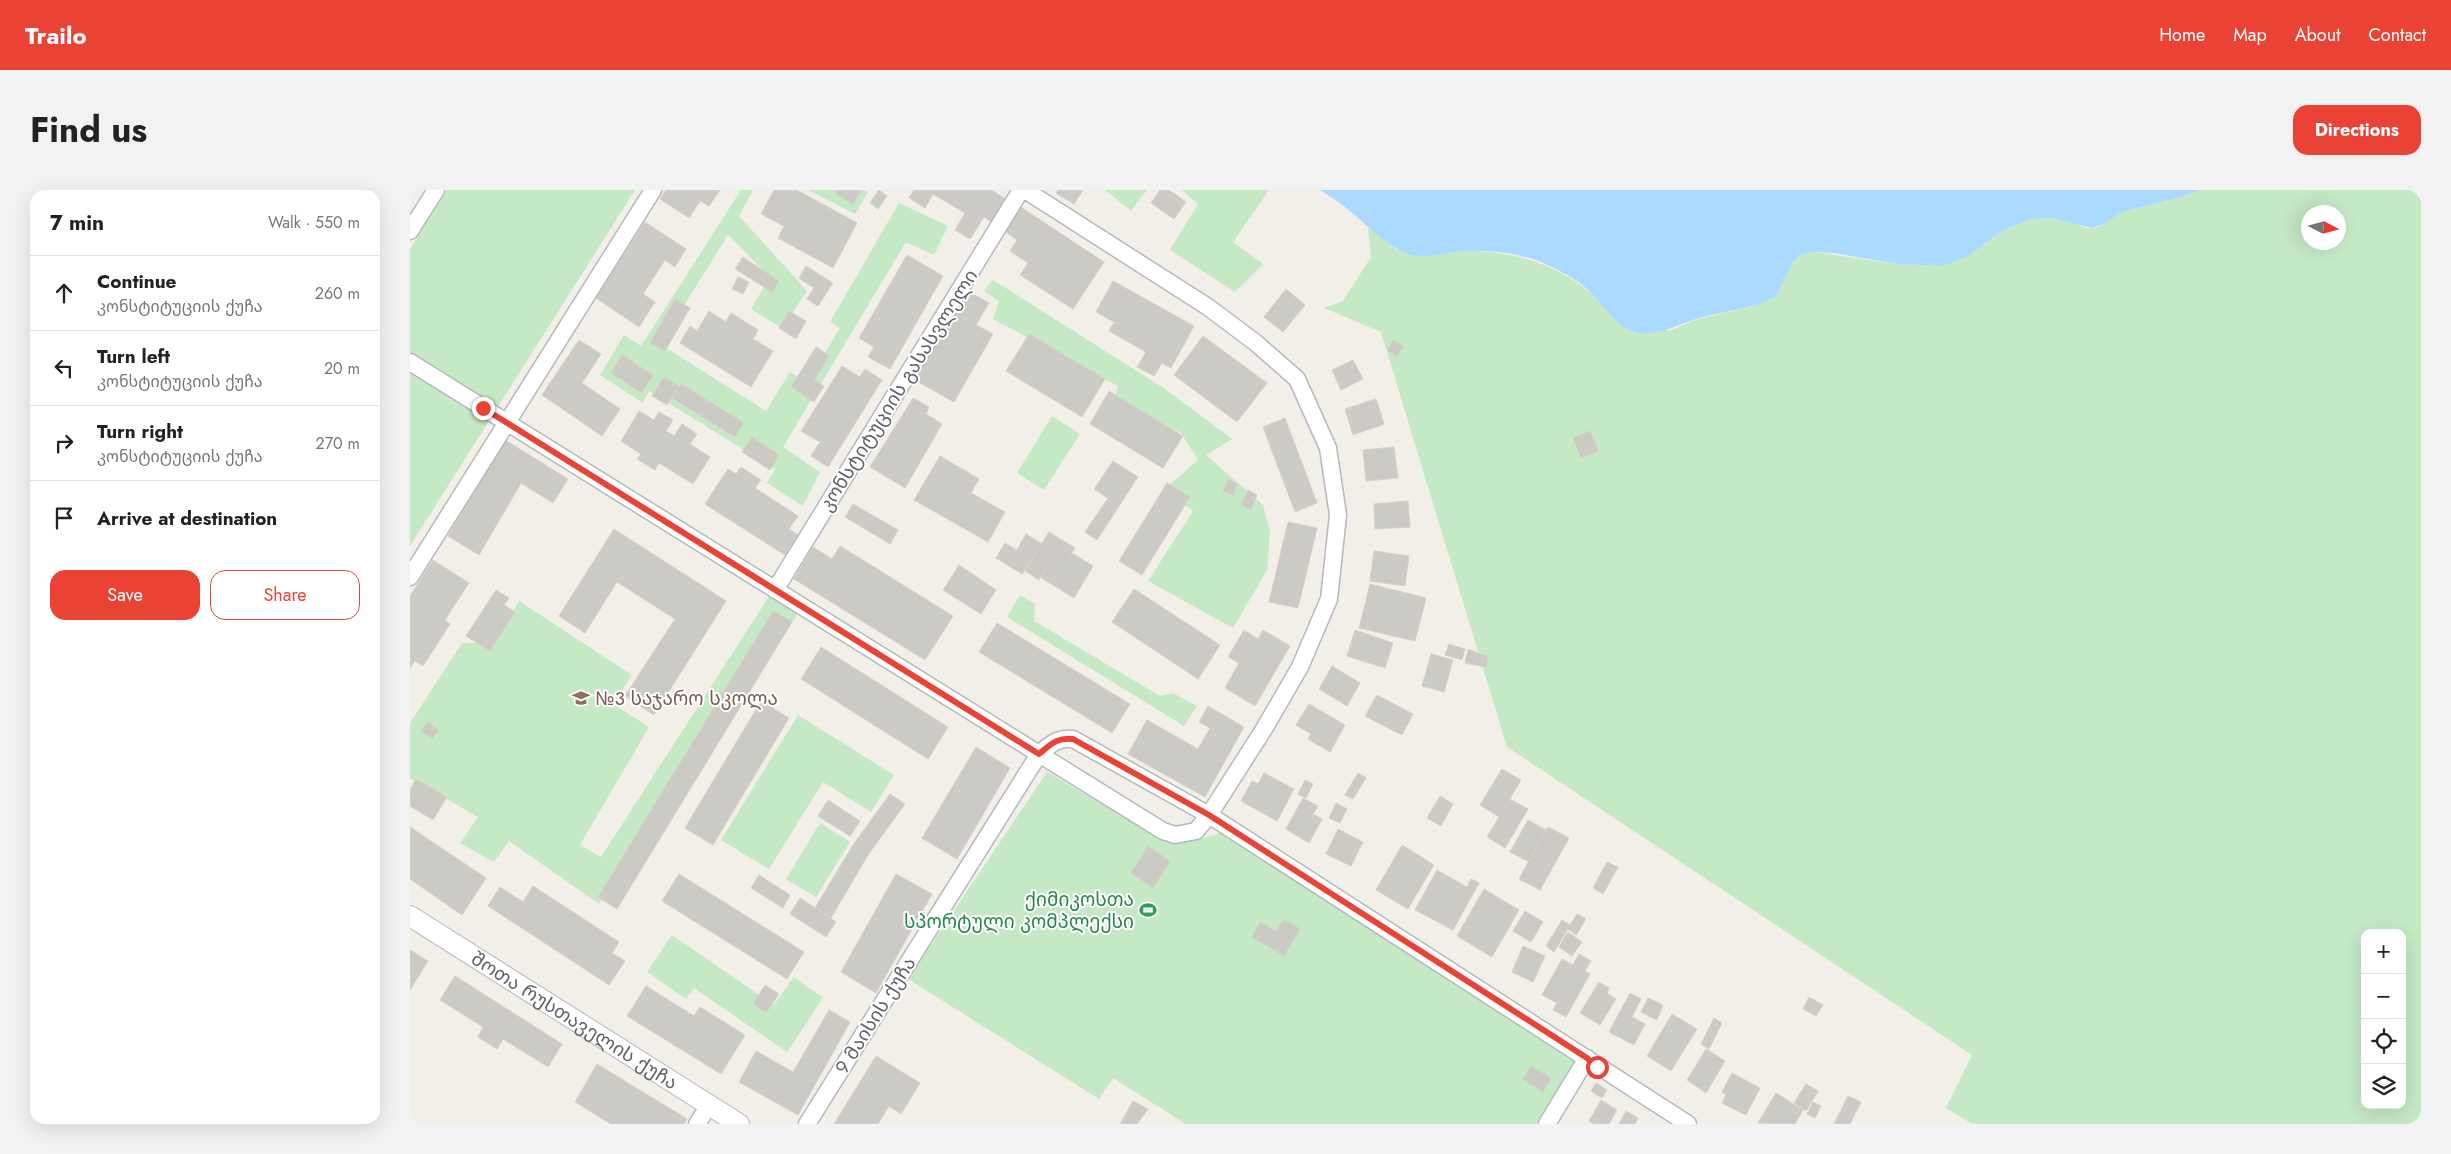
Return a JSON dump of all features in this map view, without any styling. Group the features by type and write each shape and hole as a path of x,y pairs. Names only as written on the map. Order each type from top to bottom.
{"street":[{"path":"410,231 436,190"},
{"path":"410,577 653,190"},
{"name":"კონსტიტუციის გასასვლელი","path":"775,590 1021,190"},
{"path":"410,362 1162,831 1175,835 1196,831 1209,815 1264,729 1300,667 1329,599 1338,515 1328,448 1297,379 1256,344 1208,307 1025,190"},
{"path":"1039,754 1055,741 1063,738 1073,739 1209,815 1688,1124"},
{"name":"9 მაისის ქუჩა","path":"808,1124 1039,754"},
{"name":"შოთა რუსთაველის ქუჩა","path":"410,916 740,1124"},
{"path":"1547,1124 1587,1058"},
{"path":"697,1124 709,1105"}],"green space":[{"path":"447,190 635,190 410,546 410,249"},
{"path":"741,190 753,190 739,216 807,291 782,328 751,309 770,277 728,235 660,344 766,411 790,372 806,383 840,328 830,322 899,203 948,226 934,255 906,242 783,447 820,472 803,506 767,483 775,469 649,391 643,403 600,375 624,335 641,346"},
{"path":"808,190 864,190 868,192 855,214"},
{"path":"1105,190 1147,190 1131,211"},
{"path":"1182,190 1269,190 1233,242 1263,264 1235,292 1170,250 1198,204"},
{"path":"2201,190 2421,190 2421,1124 1972,1124 1946,1108 1972,1055 1507,747 1381,332 1324,308 1343,301 1371,257 1368,228 1398,250 1410,254 1426,255 1459,251 1489,252 1531,260 1569,277 1586,289 1616,321 1669,331 1695,320 1753,306 1784,282 1794,261 1802,254 1814,252 1898,264 1943,266 1984,245 2004,230 2032,219 2052,218 2068,221 2086,228 2099,227 2122,212"},
{"path":"993,280 1165,389 1232,439 1206,455 1263,505 1270,532 1267,570 1233,628 1148,581 1193,511 1165,489 1198,460 1181,433 1114,398 1118,386 993,319 999,301 984,291"},
{"path":"1052,416 1080,434 1044,490 1017,473"},
{"path":"770,595 798,613 763,670 749,664 599,904 509,841 494,862 460,843 478,817 410,778 410,723 462,643 493,643 519,601 632,675 613,704 649,727 580,845 601,857"},
{"path":"1020,595 1035,604 1034,621 1160,696 1173,693 1197,706 1184,726 1007,617"},
{"path":"798,715 894,775 871,812 823,782 769,869 721,840"},
{"name":"ქიმიკოსთა სპორტული კომპლექსი","path":"1047,772 1166,841 1198,840 1224,832 1574,1062 1537,1124 1186,1124 1113,1078 1099,1099 908,979"},
{"path":"820,823 850,842 816,897 786,879"},
{"path":"672,935 774,1005 794,977 823,998 787,1052 694,988 686,999 647,972"}],"water":[{"path":"1320,190 2201,190 2122,212 2104,224 2092,228 2052,218 2032,219 2004,230 1968,256 1943,266 1898,264 1833,253 1814,252 1802,254 1794,261 1776,297 1757,304 1696,319 1661,331 1639,333 1618,322 1588,290 1561,271 1534,260 1505,253 1465,251 1425,256 1403,252 1387,243 1344,206"}],"building":[{"path":"666,190 720,190 709,206 700,201 689,218 660,199"},
{"path":"774,190 797,190 857,223 833,268 778,238 784,226 761,214"},
{"path":"838,190 856,190 860,192 853,204 836,194"},
{"path":"879,190 887,196 878,209 870,203"},
{"path":"914,190 991,190 1009,201 995,224 984,217 970,239 955,230 965,213 933,194 925,208 909,198"},
{"path":"1058,190 1083,190 1074,204 1056,193"},
{"path":"1160,190 1169,190 1186,202 1174,219 1151,203"},
{"path":"1019,206 1104,262 1073,309 1020,275 1028,263 1010,251 1017,240 1003,230"},
{"path":"645,222 686,249 675,267 665,260 643,294 655,302 639,327 596,298"},
{"path":"907,255 943,276 890,369 868,357 874,347 859,338"},
{"path":"743,257 779,281 772,292 735,269"},
{"path":"806,266 833,283 818,306 807,299 814,288 799,278"},
{"path":"738,277 749,282 743,294 732,289"},
{"path":"1113,281 1194,326 1171,368 1162,363 1154,376 1137,367 1146,352 1109,331 1114,322 1096,312"},
{"path":"964,289 989,303 976,325 993,334 954,402 913,379"},
{"path":"1286,289 1305,305 1283,332 1264,317"},
{"path":"675,299 690,308 665,351 650,343"},
{"path":"709,311 726,322 731,313 758,330 753,339 773,351 751,387 680,343 690,326 697,331"},
{"path":"789,311 806,321 796,339 779,328"},
{"path":"1029,334 1105,379 1082,417 1006,371"},
{"path":"1203,336 1267,383 1237,422 1174,375"},
{"path":"579,340 601,354 582,383 620,409 602,436 542,395"},
{"path":"1393,340 1403,346 1397,356 1387,350"},
{"path":"816,347 829,356 814,380 824,386 814,402 791,387"},
{"path":"622,355 653,375 642,393 611,373"},
{"path":"1353,360 1363,379 1341,390 1332,370"},
{"path":"842,366 860,377 865,369 882,380 828,467 811,456 820,442 801,431"},
{"path":"664,377 679,386 667,405 652,396"},
{"path":"681,384 744,423 735,437 672,398"},
{"path":"1109,391 1183,436 1163,468 1090,424"},
{"path":"913,398 929,407 926,414 942,424 905,488 870,467"},
{"path":"1376,399 1384,424 1353,435 1345,409"},
{"path":"639,411 654,420 659,412 673,420 666,431 674,436 682,424 697,434 690,444 710,457 693,484 659,463 655,470 637,459 641,454 621,441"},
{"path":"1285,418 1317,503 1295,512 1263,427"},
{"path":"1590,431 1599,451 1581,458 1573,438"},
{"path":"752,437 779,455 770,470 742,452"},
{"path":"505,440 568,479 553,503 521,483 479,555 448,536"},
{"path":"1394,447 1398,478 1366,481 1363,450"},
{"path":"940,456 979,479 971,493 1005,512 988,542 914,500"},
{"path":"1113,461 1138,477 1097,540 1085,532 1108,498 1094,489"},
{"path":"741,467 761,480 755,488 798,516 789,529 798,535 785,555 705,504 728,469 736,474"},
{"path":"1228,479 1237,484 1233,495 1223,491"},
{"path":"1167,483 1190,497 1142,575 1119,561"},
{"path":"1248,490 1257,495 1251,510 1241,505"},
{"path":"1408,501 1410,527 1375,529 1374,504"},
{"path":"853,504 898,530 890,544 845,517"},
{"path":"1288,522 1317,528 1298,608 1269,602"},
{"path":"614,529 726,601 654,715 625,696 675,619 617,582 585,633 559,616"},
{"path":"1049,532 1075,548 1066,562 1054,554 1039,580 1025,571"},
{"path":"1026,534 1042,544 1022,574 996,558 1005,543 1017,550"},
{"path":"840,546 953,616 925,660 794,579 813,547 832,559"},
{"path":"1374,551 1409,556 1405,586 1370,581"},
{"path":"1072,553 1093,566 1074,598 1040,577 1054,554 1066,562"},
{"path":"433,560 469,583 445,620 450,624 423,666 415,661 410,668 410,596"},
{"path":"959,565 996,590 981,614 943,590"},
{"path":"1370,584 1426,598 1415,641 1359,628"},
{"path":"1134,589 1220,645 1198,679 1112,622"},
{"path":"496,590 509,598 504,605 515,612 490,651 466,636"},
{"path":"773,611 792,622 617,909 598,897"},
{"path":"997,623 1130,704 1112,733 979,652"},
{"path":"1244,630 1258,639 1263,630 1290,646 1255,706 1225,688 1239,663 1228,657"},
{"path":"1355,630 1393,643 1385,668 1347,656"},
{"path":"1449,644 1465,649 1462,660 1445,655"},
{"path":"821,647 948,727 928,759 801,679"},
{"path":"1468,649 1488,657 1486,667 1465,663"},
{"path":"1431,654 1453,660 1444,692 1422,686"},
{"path":"1332,666 1360,683 1347,706 1319,689"},
{"path":"1377,695 1413,714 1402,735 1365,716"},
{"path":"761,701 789,718 713,845 685,828"},
{"path":"1309,704 1345,725 1330,752 1308,739 1311,734 1296,725"},
{"path":"1208,706 1244,727 1205,797 1128,754 1147,720 1198,749 1210,728 1199,722"},
{"path":"428,722 439,730 432,739 421,731"},
{"path":"976,747 1010,768 957,859 922,838"},
{"path":"1502,769 1521,780 1499,817 1480,805"},
{"path":"1264,773 1294,789 1277,821 1241,801 1252,781 1258,784"},
{"path":"1358,773 1366,778 1353,799 1345,795"},
{"path":"416,779 447,797 433,820 410,806 410,790"},
{"path":"1305,780 1313,784 1306,798 1298,794"},
{"path":"890,794 905,804 868,855 831,918 815,908 853,845"},
{"path":"1440,796 1453,804 1441,826 1427,818"},
{"path":"1303,798 1318,806 1313,814 1322,819 1309,843 1286,829"},
{"path":"1510,799 1528,809 1505,848 1487,837"},
{"path":"828,800 860,821 850,836 818,816"},
{"path":"1336,803 1347,809 1340,823 1329,818"},
{"path":"1528,820 1546,830 1529,862 1510,852"},
{"path":"410,827 486,878 462,915 410,879"},
{"path":"1548,827 1569,838 1553,867 1532,855"},
{"path":"1338,829 1363,842 1351,866 1326,854"},
{"path":"1402,845 1434,865 1408,909 1376,890"},
{"path":"1148,846 1170,861 1153,888 1131,873"},
{"path":"1532,855 1553,867 1540,890 1519,879"},
{"path":"1607,862 1618,867 1603,894 1593,888"},
{"path":"1437,870 1467,887 1471,879 1479,883 1453,930 1415,910"},
{"path":"679,874 804,952 787,979 662,901"},
{"path":"896,874 932,894 876,993 841,972"},
{"path":"759,875 790,895 783,908 751,888"},
{"path":"533,886 619,942 612,953 625,961 609,985 488,906 500,887 523,902"},
{"path":"1484,889 1519,910 1492,957 1457,936"},
{"path":"800,898 836,922 826,937 790,914"},
{"path":"1525,911 1543,922 1531,942 1513,931"},
{"path":"1577,914 1586,919 1576,935 1568,929 1554,952 1546,946 1562,920 1570,925"},
{"path":"1284,919 1300,929 1284,956 1252,937 1260,922 1276,931"},
{"path":"1568,932 1582,942 1572,956 1559,947"},
{"path":"1523,946 1545,956 1533,982 1512,972"},
{"path":"410,950 428,961 410,990"},
{"path":"1579,954 1591,961 1585,971 1590,974 1566,1017 1553,1010 1557,1003 1542,995 1562,959 1573,965"},
{"path":"455,976 562,1044 548,1067 503,1039 497,1049 478,1037 483,1027 440,1000"},
{"path":"1599,982 1609,988 1607,993 1616,999 1600,1025 1580,1013"},
{"path":"765,985 779,994 766,1013 753,1004"},
{"path":"646,986 694,1016 700,1007 745,1035 721,1074 627,1016"},
{"path":"1630,993 1641,999 1632,1017 1645,1024 1634,1045 1609,1032"},
{"path":"1809,997 1823,1005 1816,1016 1803,1009"},
{"path":"1648,998 1663,1005 1657,1020 1641,1012"},
{"path":"829,1010 850,1022 798,1115 739,1082 756,1051 793,1072"},
{"path":"1672,1014 1697,1029 1671,1071 1647,1056"},
{"path":"1714,1018 1722,1023 1709,1049 1701,1044"},
{"path":"1706,1049 1725,1061 1706,1093 1687,1080"},
{"path":"876,1056 920,1083 901,1114 889,1106 878,1124 834,1124"},
{"path":"597,1064 687,1119 684,1124 611,1124 575,1102"},
{"path":"1531,1066 1551,1078 1543,1092 1523,1079"},
{"path":"1732,1073 1760,1088 1746,1115 1722,1103 1726,1095 1722,1092"},
{"path":"1596,1083 1607,1090 1602,1098 1591,1091"},
{"path":"1806,1084 1818,1091 1806,1111 1794,1103"},
{"path":"1776,1093 1803,1110 1795,1124 1758,1123"},
{"path":"1848,1096 1861,1102 1850,1124 1834,1124"},
{"path":"1601,1100 1617,1110 1609,1124 1594,1124 1589,1121"},
{"path":"1133,1101 1148,1109 1137,1124 1120,1124"},
{"path":"1813,1102 1821,1106 1815,1118 1807,1114"},
{"path":"1626,1111 1638,1118 1635,1124 1619,1124"}],"place":[{"name":"№3 საჯარო სკოლა","path":"581,698"},
{"name":"ქიმიკოსთა სპორტული კომპლექსი","path":"1148,910"}],"route":[{"path":"483,408 1039,754 1055,741 1063,738 1073,739 1209,815 1587,1058 1597,1067"}]}
